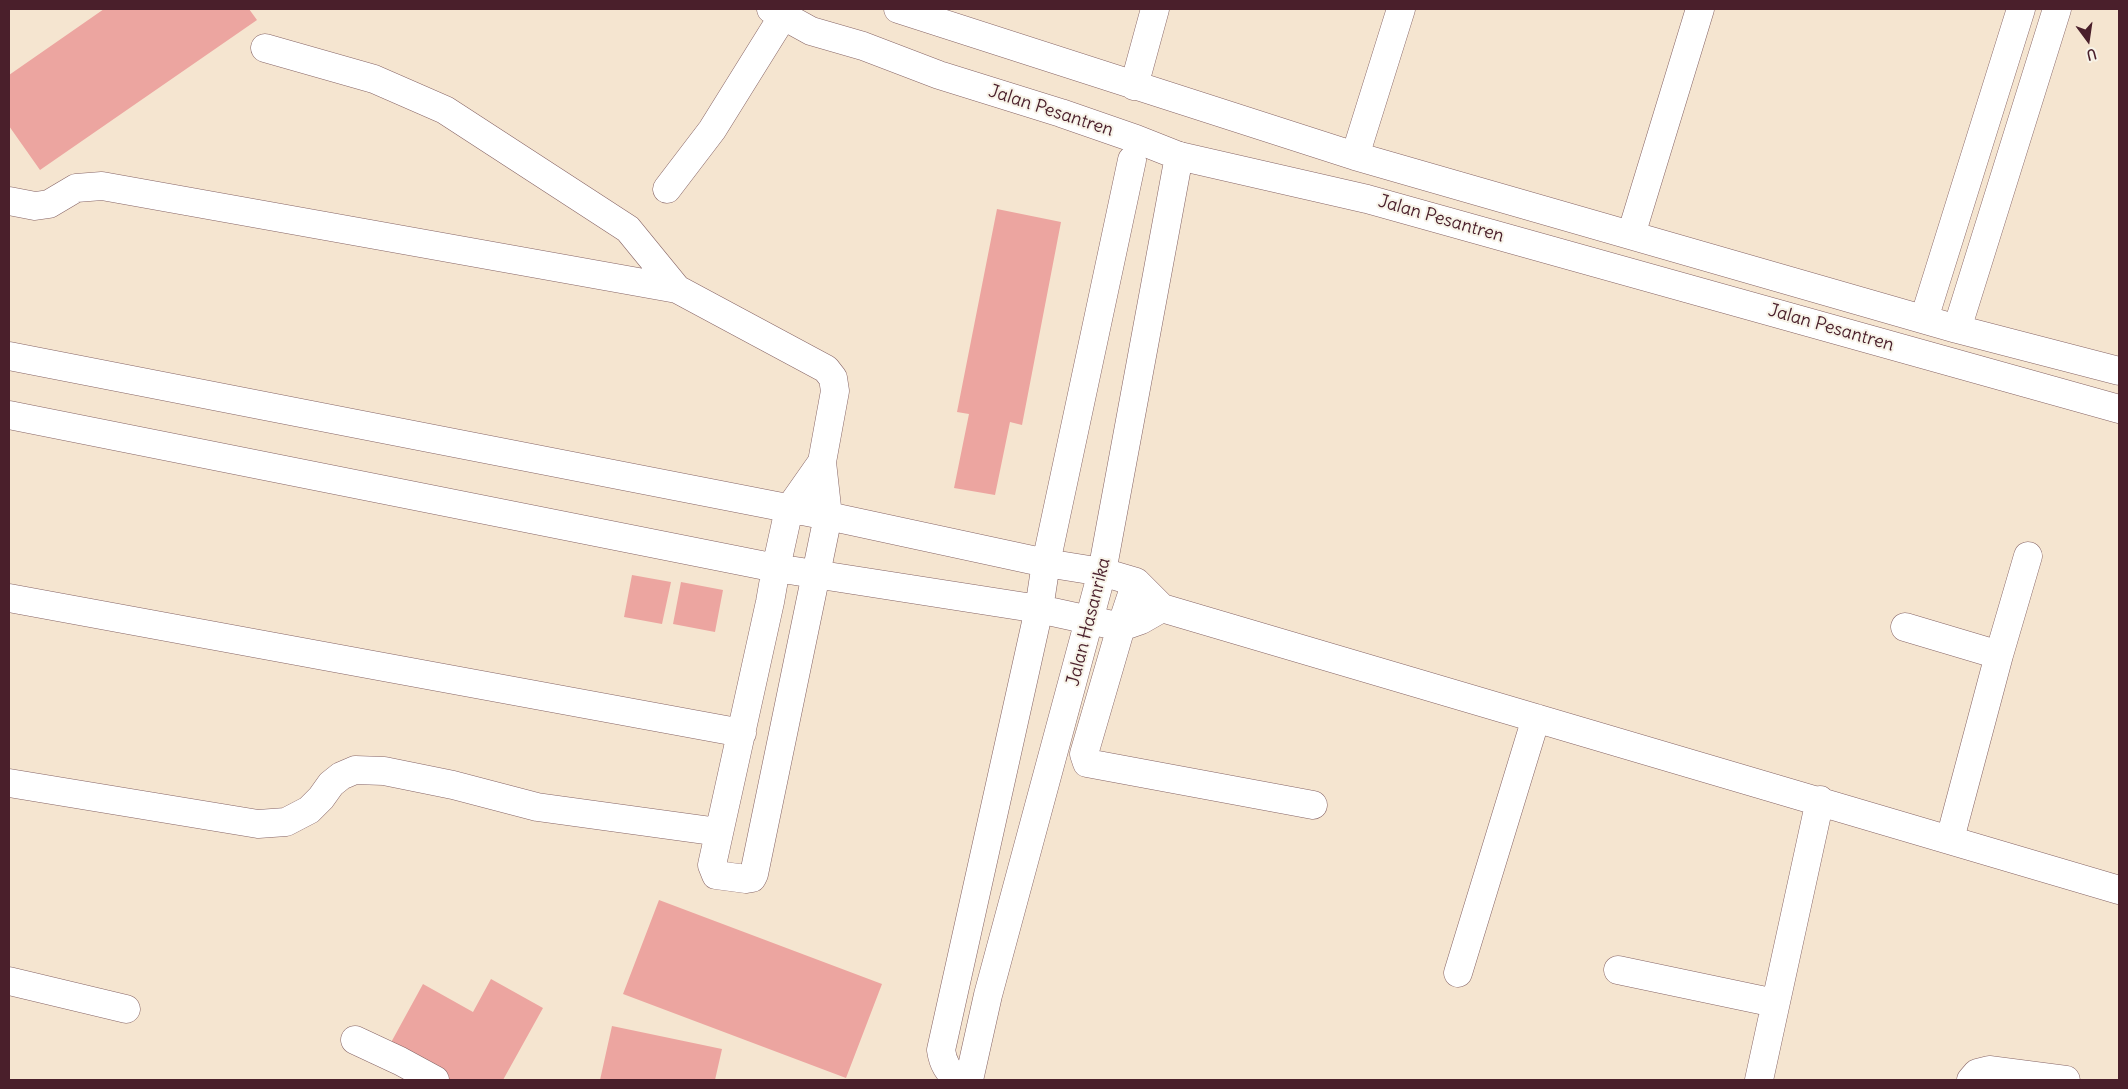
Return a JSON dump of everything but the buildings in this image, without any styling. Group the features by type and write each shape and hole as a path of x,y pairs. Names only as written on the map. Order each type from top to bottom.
{"street":[{"path":"1134,86 1155,9"},
{"path":"1355,156 1401,9"},
{"path":"1631,235 1700,9"},
{"path":"1924,319 2021,9"},
{"path":"1957,329 2057,9"},
{"path":"910,11 1134,86 1355,156 1957,329 2119,371"},
{"path":"667,189 712,130 777,12"},
{"name":"Jalan Pesantren","path":"777,12 811,31 863,46 939,75 1061,113 1179,156 1368,199 2119,409"},
{"path":"265,48 374,79 446,110 628,229 677,290"},
{"name":"Jalan Hasanrika","path":"969,1080 988,995 1102,572 1179,156"},
{"path":"958,1080 949,1073 943,1062 941,1050 1039,609 1046,563 1132,160"},
{"path":"9,201 35,206 49,204 76,188 102,186 677,290 826,369 833,378 835,390 822,462 828,516 752,878 716,875 712,866 789,509 822,462"},
{"path":"9,356 828,516 1046,563 1102,572 1136,582 1162,608 1820,800 2119,890"},
{"path":"9,414 816,575 1039,609 1121,626 1141,620 1162,608"},
{"path":"1950,839 1999,655 2028,556"},
{"path":"1136,582 1121,626 1083,756 1087,763 1313,805"},
{"path":"9,598 742,733"},
{"path":"1905,627 1999,655"},
{"path":"1458,973 1536,718"},
{"path":"9,783 258,824 286,822 309,810 331,784 341,776 355,770 384,771 453,785 537,807 719,832"},
{"path":"1759,1080 1820,800"},
{"path":"1618,970 1775,1003"},
{"path":"9,981 126,1009"},
{"path":"355,1040 400,1060 435,1080"},
{"path":"1972,1080 1977,1074 1989,1070 2066,1080"}]}
